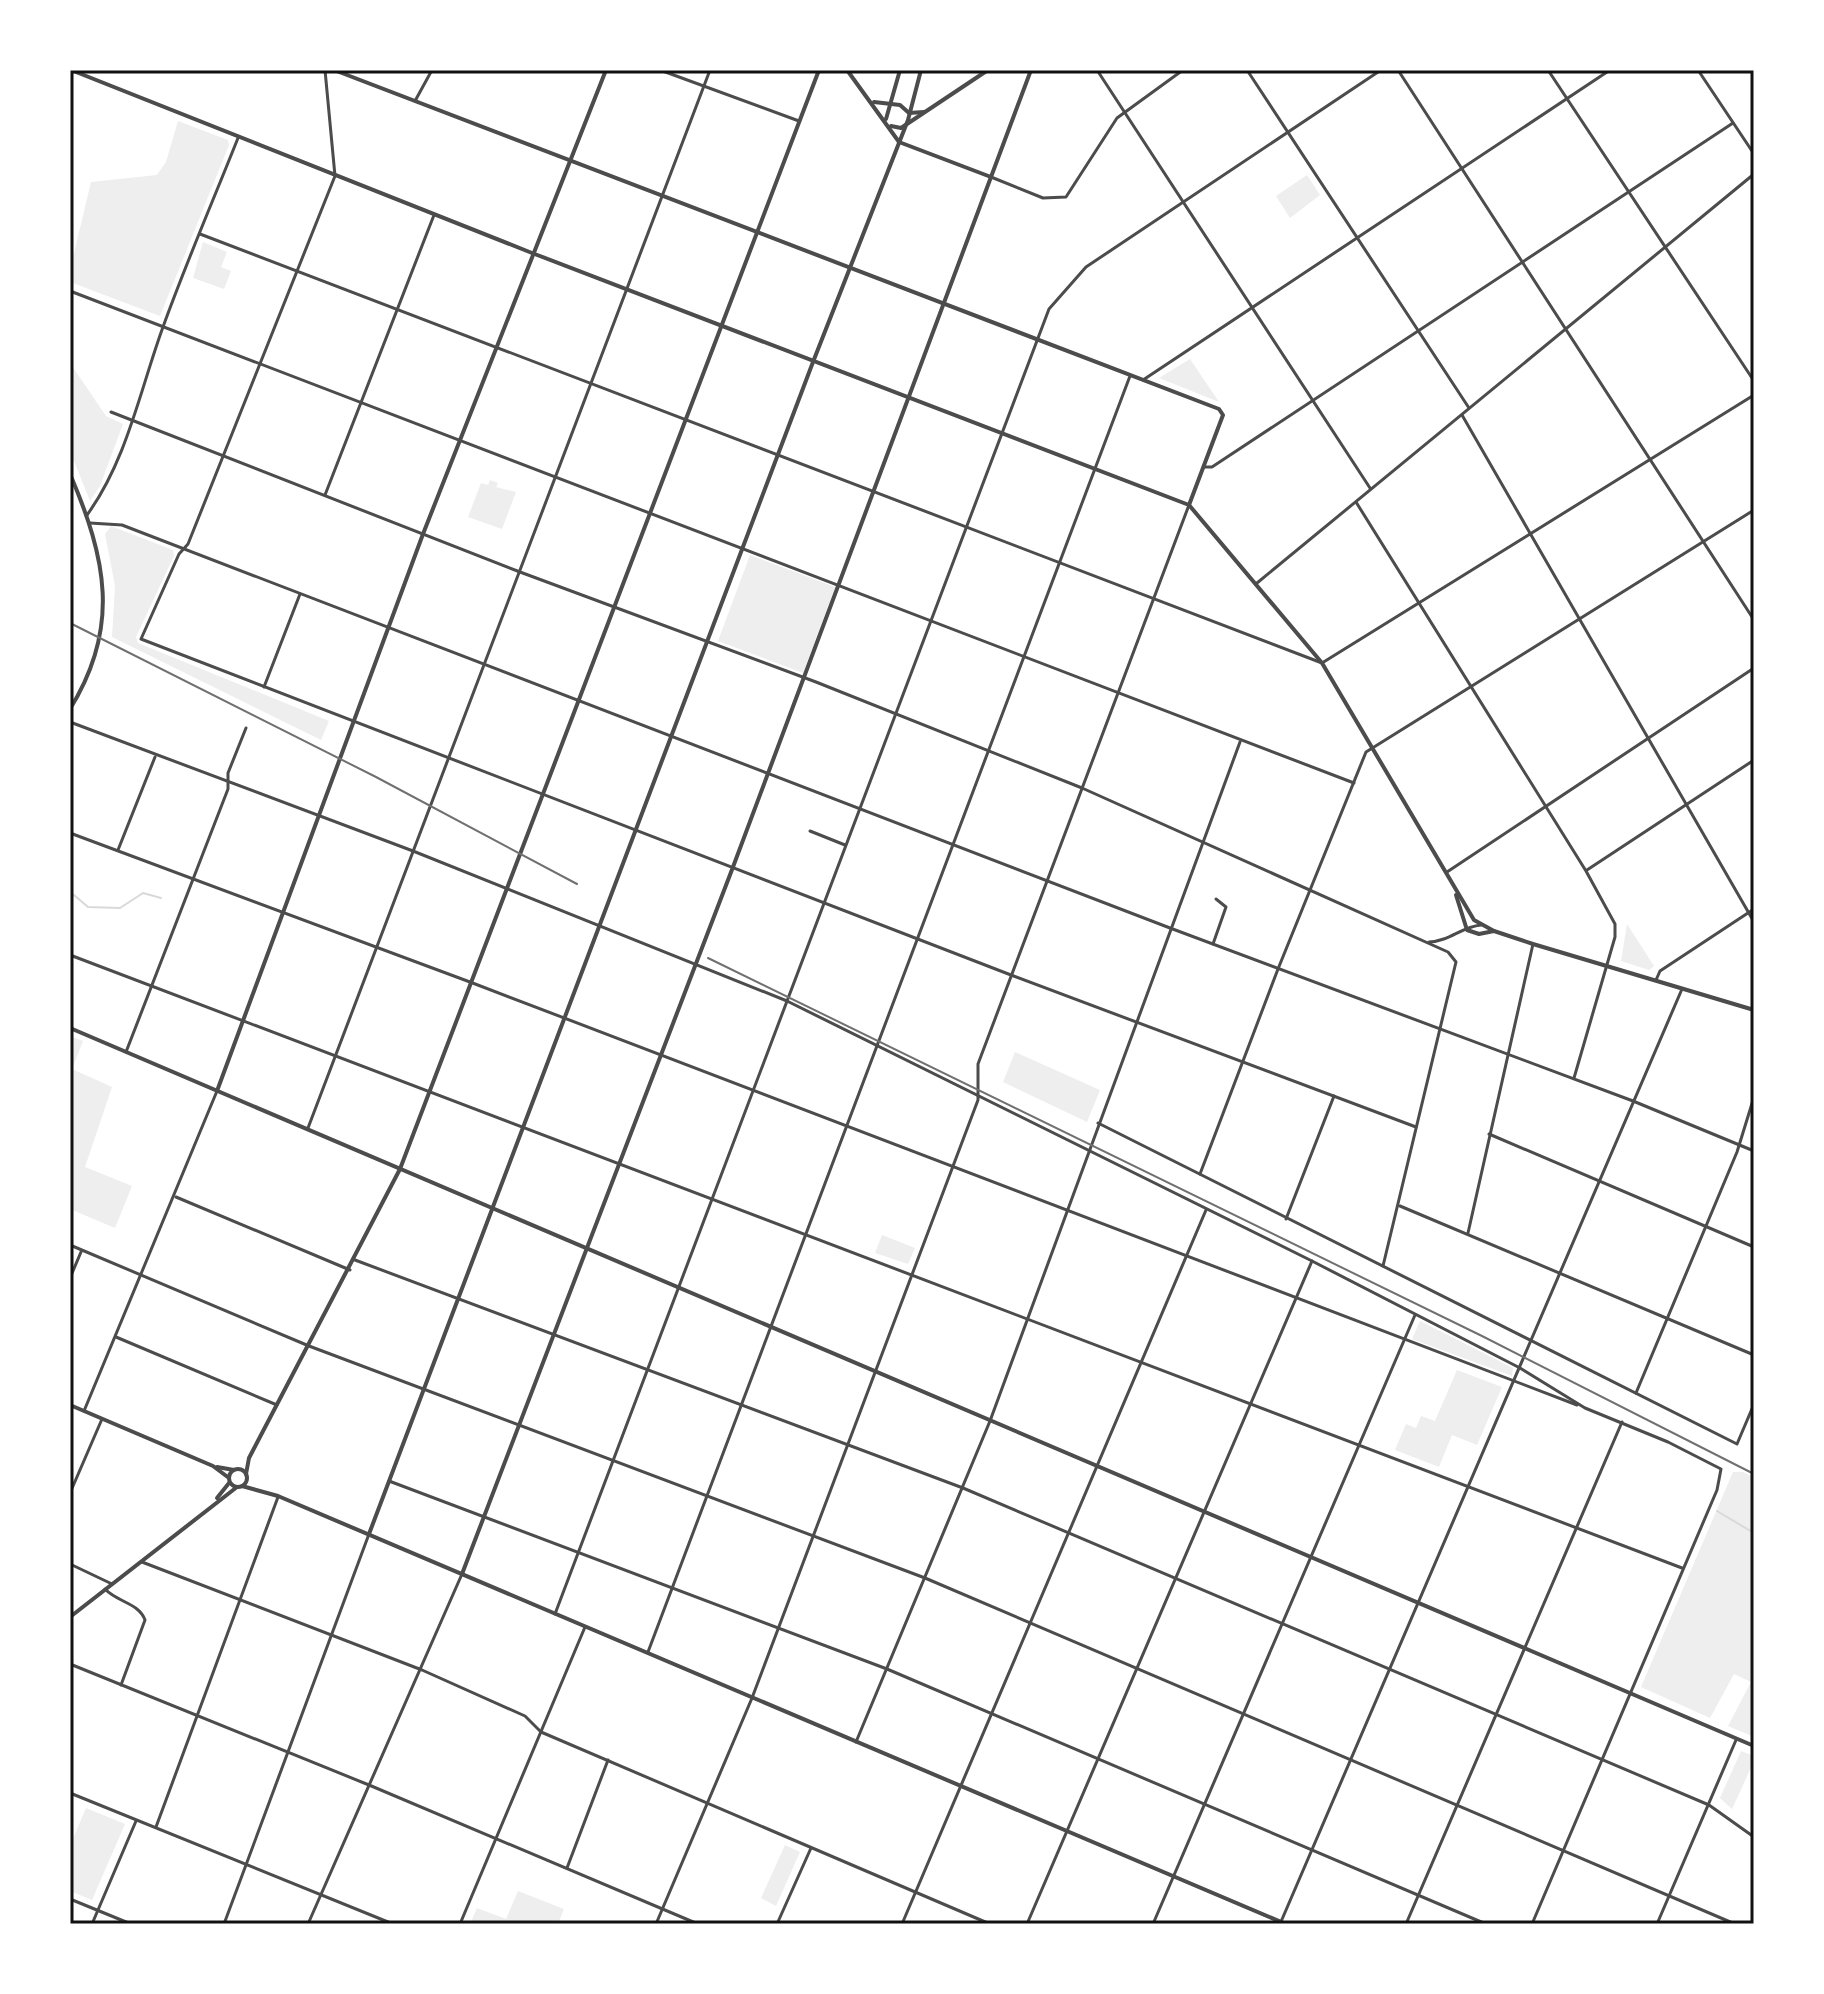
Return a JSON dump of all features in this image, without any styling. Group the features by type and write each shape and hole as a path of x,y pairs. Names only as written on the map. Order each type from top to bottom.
{"street":[{"path":"71,70 721,327 1189,505 1322,663 1447,872 1467,913 1494,931 1754,1010"},
{"path":"325,70 335,176 225,458 139,638 1011,975 1416,1127"},
{"path":"334,70 1219,409 1223,415 978,1064 978,1093 877,1372 752,1698 656,1924"},
{"path":"415,101 432,70"},
{"path":"84,1411 176,1197 423,534 606,70"},
{"path":"660,70 799,121"},
{"path":"307,1130 710,70"},
{"path":"70,1617 213,1503 240,1486 246,1476 249,1458 350,1270 400,1169 612,606 819,70"},
{"path":"847,70 899,142 1043,198 1066,197 1124,110 1183,70"},
{"path":"900,70 886,118 889,125 896,128 906,125 988,70"},
{"path":"224,1924 706,642 906,125 921,70"},
{"path":"308,1924 422,1670 485,1517 659,1054 733,867 906,397 1031,70"},
{"path":"1097,70 1370,488"},
{"path":"1247,70 1469,408"},
{"path":"555,1614 1049,309 1075,278 1381,70"},
{"path":"1398,70 1754,620"},
{"path":"1548,70 1754,381"},
{"path":"1143,380 1610,70"},
{"path":"1698,70 1754,154"},
{"path":"871,101 904,106 909,113"},
{"path":"909,113 926,112"},
{"path":"1204,467 1212,467 1733,123"},
{"path":"87,515 102,494 132,422 163,327 238,138"},
{"path":"1257,583 1754,174"},
{"path":"324,496 434,215"},
{"path":"200,234 1322,663"},
{"path":"70,291 1354,783"},
{"path":"647,1653 1130,376"},
{"path":"1322,663 1754,395"},
{"path":"111,412 520,572 804,677 1082,788 1448,952 1456,962 1400,1206 1383,1266"},
{"path":"1462,415 1754,922"},
{"path":"70,474 90,523 104,591 97,648 86,681 70,709"},
{"path":"1356,502 1586,871 1615,924 1615,937 1574,1078"},
{"path":"1200,1174 1309,889 1372,746 1754,510"},
{"path":"90,523 122,525 1212,944 1574,1078 1754,1151"},
{"path":"264,687 300,594"},
{"path":"1447,872 1754,668"},
{"path":"70,722 602,925 878,1042 1520,1368 1585,1408"},
{"path":"126,1052 228,789 228,773 246,728"},
{"path":"856,1742 990,1421 1240,740"},
{"path":"118,850 156,756"},
{"path":"1586,871 1754,760"},
{"path":"810,831 845,845"},
{"path":"70,833 565,1018 1403,1341 1622,1422 1721,1469 1717,1490 1532,1924"},
{"path":"1447,872 1465,928 1479,934 1494,931"},
{"path":"1212,944 1226,907 1216,899"},
{"path":"1656,980 1660,971 1754,909"},
{"path":"1429,942 1447,940 1465,928 1481,925"},
{"path":"1468,1233 1533,944"},
{"path":"70,955 1682,1568"},
{"path":"70,1405 213,1466 236,1469 260,1488 278,1496 1282,1923 1682,989"},
{"path":"70,1028 1754,1746"},
{"path":"1286,1219 1334,1096"},
{"path":"1636,1393 1739,1145 1754,1097"},
{"path":"1098,1123 1737,1444 1754,1404"},
{"path":"1489,1134 1754,1247"},
{"path":"176,1197 350,1270"},
{"path":"1400,1206 1754,1355"},
{"path":"902,1924 1207,1209"},
{"path":"70,1245 309,1346 925,1578 1735,1924"},
{"path":"70,1278 82,1251"},
{"path":"355,1260 848,1444 1070,1532 1709,1805 1754,1837"},
{"path":"1027,1924 1312,1261"},
{"path":"1153,1924 1415,1315"},
{"path":"116,1337 277,1405"},
{"path":"70,1493 102,1419"},
{"path":"1406,1924 1622,1422"},
{"path":"213,1503 236,1469 249,1458"},
{"path":"213,1466 240,1486 260,1488"},
{"path":"389,1481 887,1669 1486,1924"},
{"path":"156,1827 278,1496"},
{"path":"140,1561 422,1670 525,1716 541,1732 990,1924"},
{"path":"70,1564 112,1584"},
{"path":"105,1589 112,1596 140,1610 145,1620 121,1685"},
{"path":"460,1924 585,1627"},
{"path":"70,1664 369,1785 698,1924"},
{"path":"1657,1924 1737,1739"},
{"path":"567,1868 608,1760"},
{"path":"70,1793 393,1924"},
{"path":"92,1924 136,1821"},
{"path":"777,1924 811,1848"},
{"path":"70,1899 131,1924"}],"shaded area":[{"path":"178,121 228,140 229,145 160,316 70,282 70,270 91,182 157,175 166,162"},
{"path":"1307,175 1320,195 1290,218 1276,196"},
{"path":"203,242 227,252 221,267 231,271 224,289 193,278"},
{"path":"1190,359 1219,402 1159,378"},
{"path":"70,363 106,416 123,424 100,486 90,501 70,451"},
{"path":"490,480 498,483 496,487 516,492 502,529 468,517 481,483 488,485"},
{"path":"111,526 173,550 174,556 136,637 138,643 329,721 321,740 112,637 115,586 105,534"},
{"path":"750,555 835,587 803,673 718,641"},
{"path":"1627,924 1654,966 1649,970 1621,961"},
{"path":"70,1036 83,1041 72,1069 112,1087 85,1167 132,1186 115,1228 70,1209"},
{"path":"1015,1052 1100,1090 1087,1122 1003,1082"},
{"path":"882,1235 915,1248 908,1264 875,1253"},
{"path":"1420,1321 1513,1368 1512,1376 1412,1339"},
{"path":"1457,1370 1502,1387 1477,1445 1452,1435 1439,1467 1395,1450 1406,1424 1416,1428 1421,1416 1435,1421"},
{"path":"1733,1472 1743,1472 1754,1478 1754,1737 1728,1726 1751,1682 1734,1674 1710,1718 1641,1687"},
{"path":"1741,1751 1754,1756 1754,1761 1732,1809 1720,1798"},
{"path":"86,1808 125,1824 92,1900 70,1891 70,1846"},
{"path":"785,1845 800,1852 776,1906 761,1898"},
{"path":"518,1891 564,1909 558,1924 470,1924 477,1908 506,1919"}],"waterway":[{"path":"70,896 74,895 88,907 120,908 143,893 161,898"},
{"path":"1717,1511 1754,1533"}],"railway":[{"path":"70,623 376,777 577,884"},
{"path":"708,958 1482,1336 1754,1474"}]}
